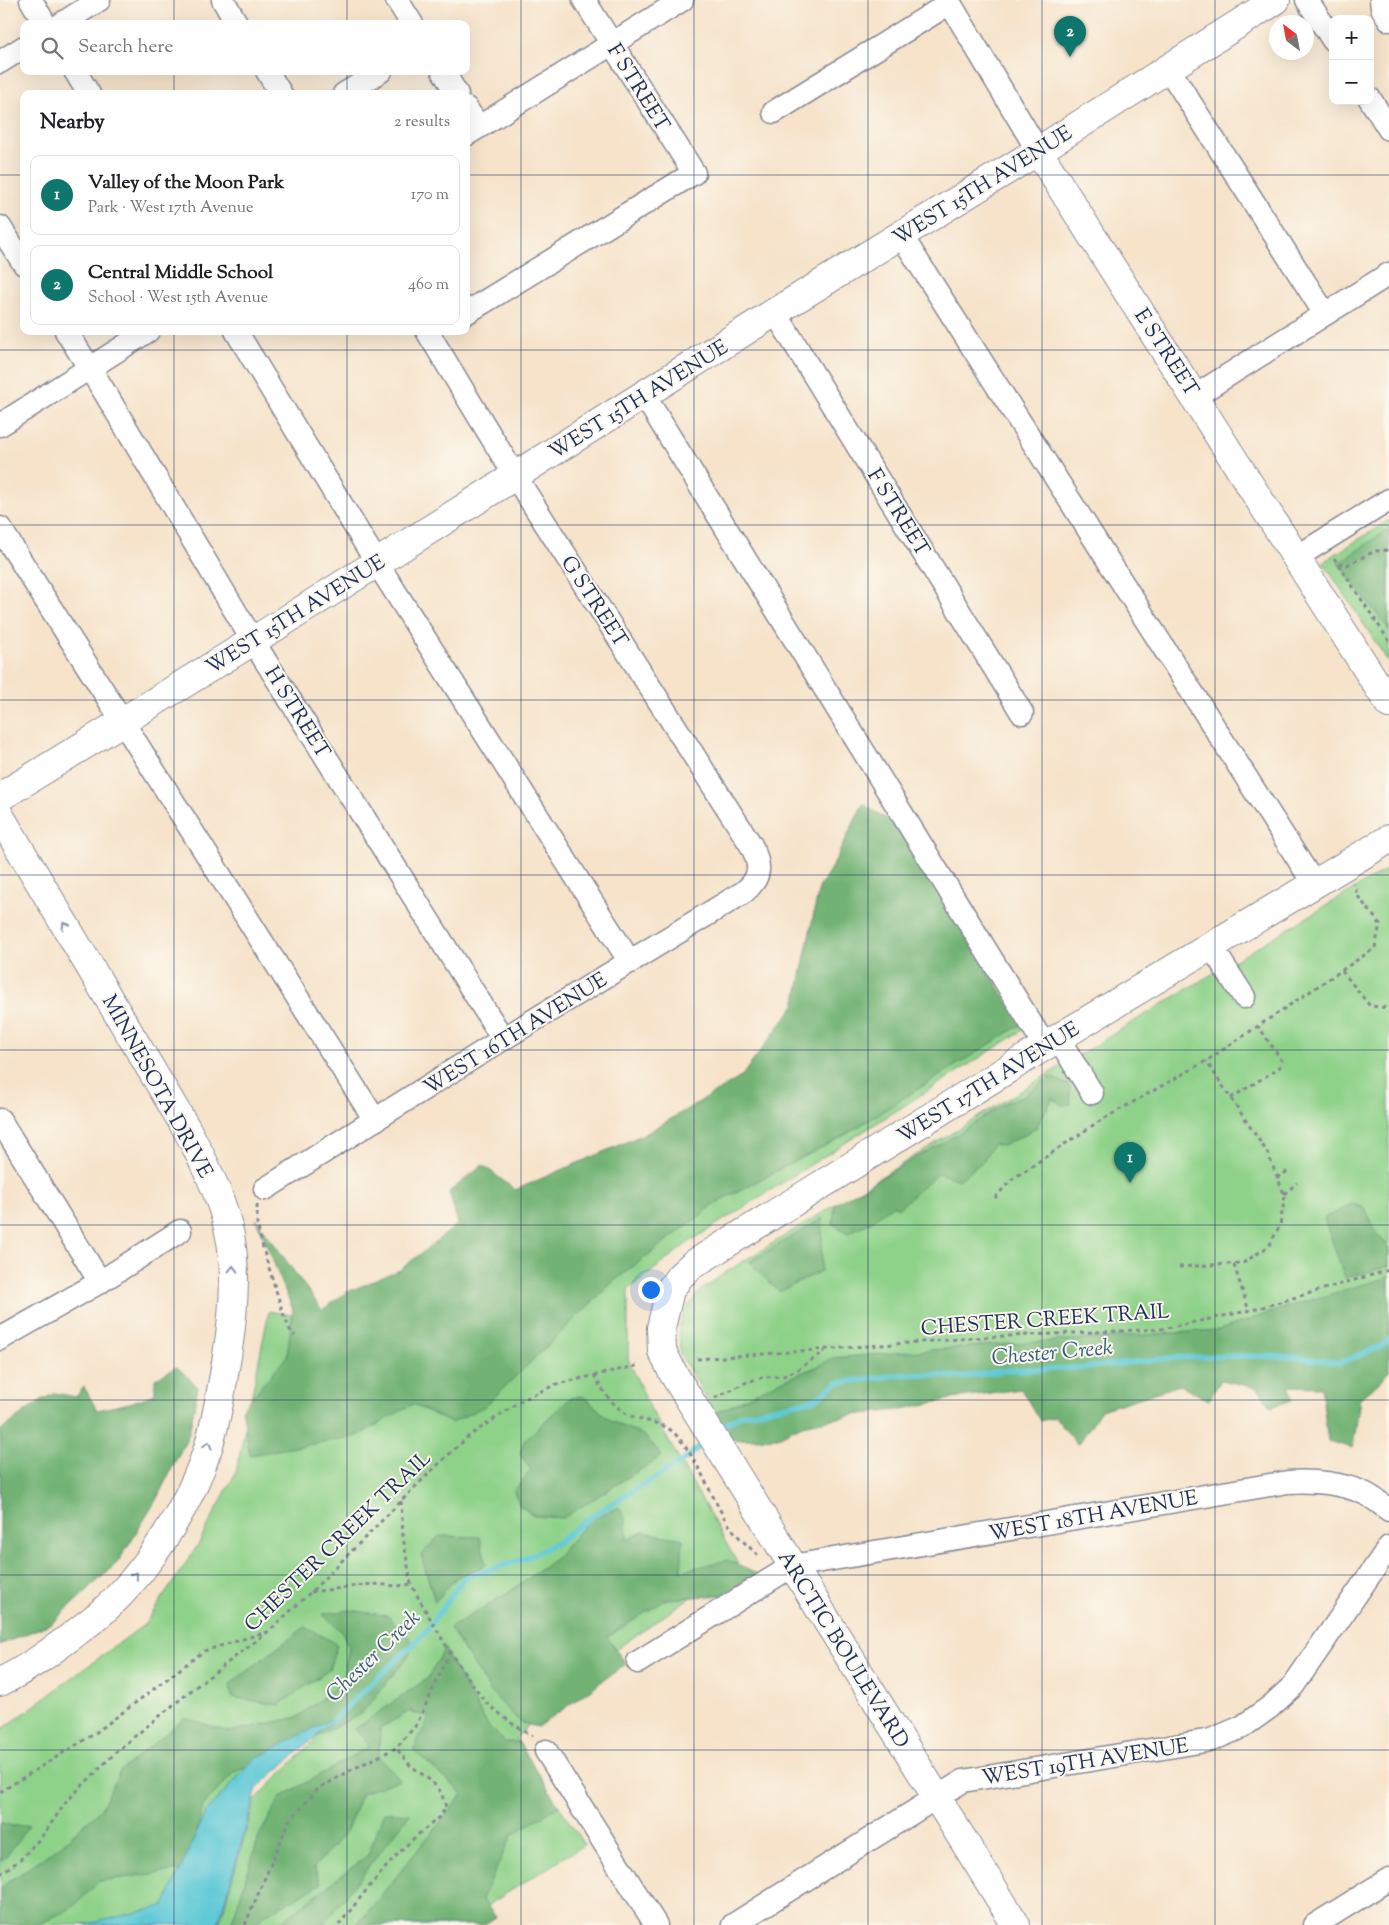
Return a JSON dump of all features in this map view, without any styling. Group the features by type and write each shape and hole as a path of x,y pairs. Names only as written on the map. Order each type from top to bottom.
{"main road":[{"name":"WEST 15TH AVENUE","path":"0,797 254,641 775,312 1038,151 1276,0"},
{"name":"E STREET","path":"1038,151 1389,704"},
{"name":"MINNESOTA DRIVE","path":"0,816 186,1128 209,1172 224,1214 233,1258 233,1318 223,1385 208,1449 183,1507 160,1544 130,1583 103,1611 54,1650 0,1682"},
{"name":"WEST 17TH AVENUE","path":"673,1374 662,1351 661,1328 670,1290 680,1276 692,1265 1052,1042 1389,839"},
{"name":"ARCTIC BOULEVARD","path":"673,1374 696,1410 783,1571 936,1796 1016,1925"},
{"path":"0,1703 59,1658 103,1611"}],"street":[{"path":"31,0 44,20"},
{"path":"67,20 99,0"},
{"path":"223,0 235,20"},
{"path":"397,0 410,20"},
{"name":"F STREET","path":"470,311 694,173 584,0"},
{"path":"472,131 682,0"},
{"path":"1307,0 1329,34"},
{"path":"1381,0 1382,8 1389,20"},
{"path":"774,112 949,1"},
{"name":"E STREET","path":"949,1 1038,151"},
{"path":"0,62 20,50"},
{"path":"1168,68 1326,314"},
{"path":"77,75 87,90"},
{"path":"269,75 279,90"},
{"path":"350,90 375,75"},
{"path":"445,75 455,90"},
{"path":"1374,105 1389,129"},
{"path":"0,227 20,258"},
{"path":"901,235 1314,884"},
{"path":"1195,396 1389,274"},
{"name":"F STREET","path":"775,312 1022,713"},
{"name":"H STREET","path":"68,335 254,641 503,1039"},
{"path":"0,425 142,335"},
{"path":"238,335 377,563 630,962"},
{"name":"G STREET","path":"432,335 515,476 751,845 758,857 758,872"},
{"path":"644,395 1052,1042 1092,1093"},
{"path":"1295,558 1389,500"},
{"path":"0,528 375,1120"},
{"name":"WEST 16TH AVENUE","path":"265,1189 503,1039 744,892 754,884 758,872"},
{"path":"1211,946 1244,997"},
{"path":"0,1120 100,1282"},
{"path":"0,1339 100,1282 180,1231"},
{"name":"WEST 18TH AVENUE","path":"783,1571 1288,1482 1311,1480 1334,1484 1366,1494 1389,1510"},
{"name":"WEST 19TH AVENUE","path":"733,1925 936,1796 963,1781 1211,1740 1242,1727 1270,1707 1293,1686 1389,1547"},
{"path":"638,1662 783,1571"},
{"path":"546,1751 656,1925"},
{"path":"1316,1925 1389,1879"}],"path":[{"path":"1323,540 1389,641"},
{"path":"1338,563 1348,565 1375,551 1389,550"},
{"path":"995,1198 1011,1180 1098,1122 1206,1061 1375,948 1380,924 1357,895 1353,878"},
{"path":"1342,971 1370,1006 1389,1008"},
{"path":"1230,1098 1279,1068 1282,1061 1259,1027"},
{"path":"1180,1267 1244,1263 1269,1246 1280,1225 1284,1194 1266,1152 1206,1061"},
{"path":"1278,1178 1288,1171"},
{"path":"1284,1194 1297,1183"},
{"path":"265,1189 256,1207 256,1224 283,1313 290,1330 295,1336"},
{"path":"1234,1265 1249,1311"},
{"name":"CHESTER CREEK TRAIL","path":"697,1359 986,1336 1162,1329 1249,1311 1389,1270"},
{"path":"696,1410 731,1388 764,1377 783,1376 797,1370 825,1350"},
{"name":"CHESTER CREEK TRAIL","path":"0,1874 20,1860 42,1836 67,1802 118,1750 268,1631 311,1592 401,1501 469,1436 522,1400 557,1384 640,1365"},
{"path":"594,1375 602,1388 622,1411 661,1424 669,1429 684,1445 729,1525 767,1564 783,1571"},
{"path":"401,1501 411,1584 424,1608 450,1652 486,1703 514,1725 541,1741 546,1751"},
{"path":"311,1592 373,1584 398,1586 411,1584"},
{"path":"0,1792 94,1734 204,1651 268,1631"},
{"path":"245,1925 288,1821 319,1788 396,1748 417,1724 450,1652"},
{"path":"339,1925 376,1879 414,1838 441,1817 446,1807 441,1792 431,1781 410,1765 396,1748"}],"green space":[{"path":"1389,520 1389,663 1323,562"},
{"path":"1389,529 1389,630 1338,563"},
{"path":"863,804 898,826 1022,1024 840,1138 719,1201 614,1281 485,1406 451,1423 413,1404 357,1436 250,1455 242,1409 287,1356 293,1310 256,1219 322,1310 347,1292 400,1270 458,1224 449,1192 483,1165 515,1190 647,1133 741,1077 795,1005 819,888 834,863"},
{"path":"834,863 1025,1029 689,1242 628,1290 628,1359 649,1406 738,1564 574,1679 516,1738 584,1845 456,1925 219,1925 255,1800 337,1717 254,1759 156,1925 0,1925 0,1731 145,1624 198,1545 236,1472 269,1311 319,1320 810,1041"},
{"path":"1389,868 1389,1340 1238,1356 723,1425 680,1354 679,1326 686,1310 699,1292 726,1272 1149,1012"},
{"path":"1050,1077 1069,1085 1071,1104 1062,1105 1053,1098 1035,1129 1003,1146 993,1144 983,1161 959,1180 938,1173 899,1208 892,1205 871,1222 848,1233 833,1224 835,1204 956,1135 1007,1102 1022,1097"},
{"path":"1351,1204 1365,1208 1378,1235 1389,1247 1389,1266 1345,1278 1324,1218"},
{"path":"823,1218 821,1271 779,1292 749,1262"},
{"path":"1389,1277 1389,1371 1381,1381 1360,1398 1353,1448 1328,1441 1321,1387 1289,1386 1292,1400 1271,1407 1258,1388 1221,1380 1209,1400 1180,1385 1101,1410 1078,1445 1055,1417 1040,1421 1021,1389 960,1397 898,1410 853,1415 802,1425 776,1438 730,1440 716,1413 774,1384 821,1365 832,1358 1219,1330 1290,1306"},
{"path":"177,1367 198,1387 189,1434 155,1502 118,1562 52,1623 0,1645 0,1431 40,1401 55,1393 76,1397 84,1387 97,1410 130,1403 155,1394 155,1379"},
{"path":"583,1396 611,1421 645,1436 662,1456 563,1518 535,1516 520,1506 514,1491 531,1470 520,1454 524,1441 570,1398"},
{"path":"619,1507 626,1520 627,1540 643,1532 683,1539 681,1571 727,1560 759,1575 722,1595 667,1599 607,1637 626,1664 538,1727 521,1723 491,1692 450,1628 505,1595 555,1559 590,1519"},
{"path":"439,1536 480,1537 486,1565 457,1577 435,1602 421,1555"},
{"path":"350,1610 388,1616 411,1639 410,1654 361,1714 276,1757 234,1772 203,1806 188,1869 100,1881 73,1907 38,1925 0,1925 0,1888 60,1846 101,1809 120,1771 185,1718 229,1732 298,1717 342,1682 349,1648 342,1632 322,1614"},
{"path":"305,1627 337,1644 329,1670 279,1705 232,1697 230,1684"},
{"path":"445,1648 448,1657 487,1724 505,1742 518,1742 559,1806 512,1835 482,1899 496,1917 483,1925 357,1925 463,1794 413,1750 430,1716 411,1713 412,1710 380,1728 379,1757 400,1780 362,1793 346,1832 314,1867 321,1884 265,1915 253,1925 231,1925 260,1834 281,1797 370,1746 355,1729 428,1678"},
{"path":"384,1812 410,1814 323,1925 277,1925 368,1855"},
{"path":"0,1822 12,1826 29,1825 6,1857 0,1861"}],"water":[{"path":"339,1715 257,1788 218,1925 83,1925 164,1906 206,1812 254,1759"}],"waterway":[{"name":"Chester Creek","path":"723,1425 741,1415 816,1399 837,1383 907,1374 963,1377 1010,1370 1085,1368 1170,1358 1238,1356 1293,1357 1340,1363 1382,1346 1389,1340"},
{"name":"Chester Creek","path":"333,1720 424,1634 464,1578 524,1559 558,1542 592,1516 683,1461 699,1447"}],"place":[{"name":"Central Middle School","path":"1070,57"},
{"name":"Valley of the Moon Park","path":"1130,1183"}]}
